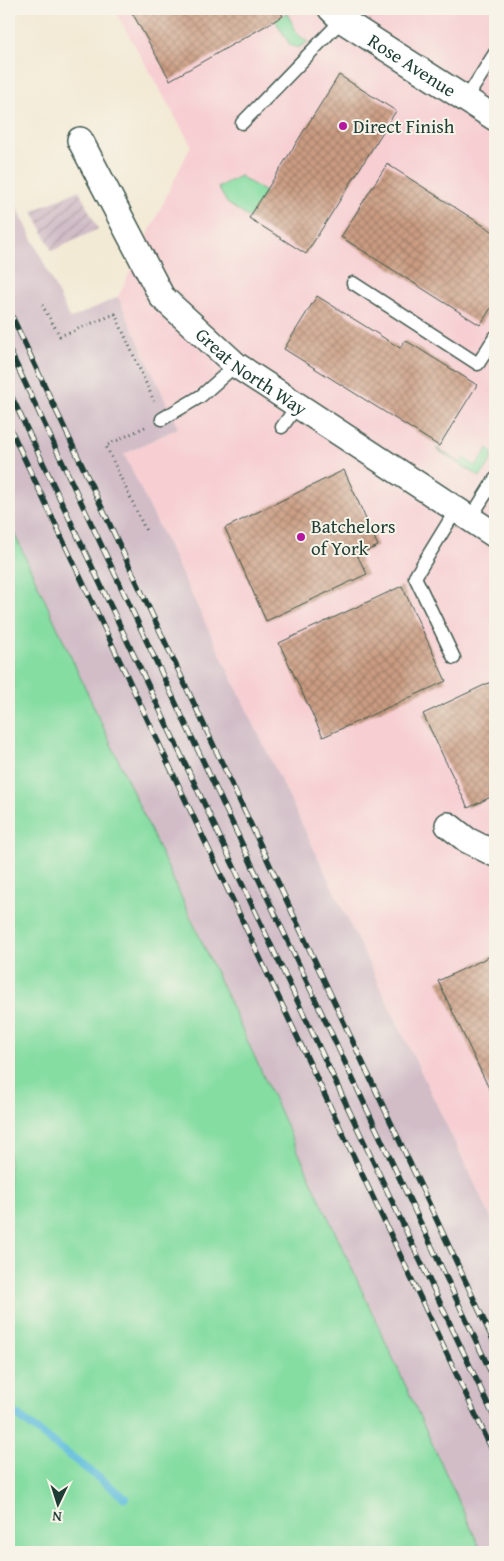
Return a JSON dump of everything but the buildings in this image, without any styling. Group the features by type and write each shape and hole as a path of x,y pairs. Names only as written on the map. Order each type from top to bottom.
{"street":[{"name":"Rose Avenue","path":"337,14 495,118"},
{"name":"Great North Way","path":"80,140 162,297 236,366 495,535"},
{"path":"448,825 467,840 495,854"}],"lane":[{"path":"242,123 337,14"},
{"path":"466,99 495,53"},
{"path":"353,283 478,364 495,337"},
{"path":"162,419 201,396 236,366"},
{"path":"282,427 297,406"},
{"path":"454,658 415,577 463,514 495,479"}],"path":[{"path":"42,305 60,336 115,314 162,419 106,446 146,531"}],"shaded area":[{"path":"114,9 495,9 495,1226 124,454 178,428 118,297 191,145"},
{"path":"9,189 70,319 118,297 178,428 124,454 495,1226 495,1552 482,1552 9,522"},
{"path":"79,190 98,229 52,251 33,211"}],"green space":[{"path":"287,13 298,35 308,42 298,48 290,45 275,20"},
{"path":"240,176 265,192 249,218 227,203 218,187"},
{"path":"437,448 460,463 464,458 476,466 488,448 492,455 488,466 480,477"},
{"path":"9,522 482,1552 9,1552"}],"waterway":[{"path":"9,1409 125,1498"}],"railway":[{"path":"9,310 495,1344"},
{"path":"9,349 495,1381"},
{"path":"9,391 495,1419"},
{"path":"9,426 495,1456"}],"place":[{"name":"Direct Finish","path":"343,126"},
{"name":"Batchelors of York","path":"301,537"}]}
